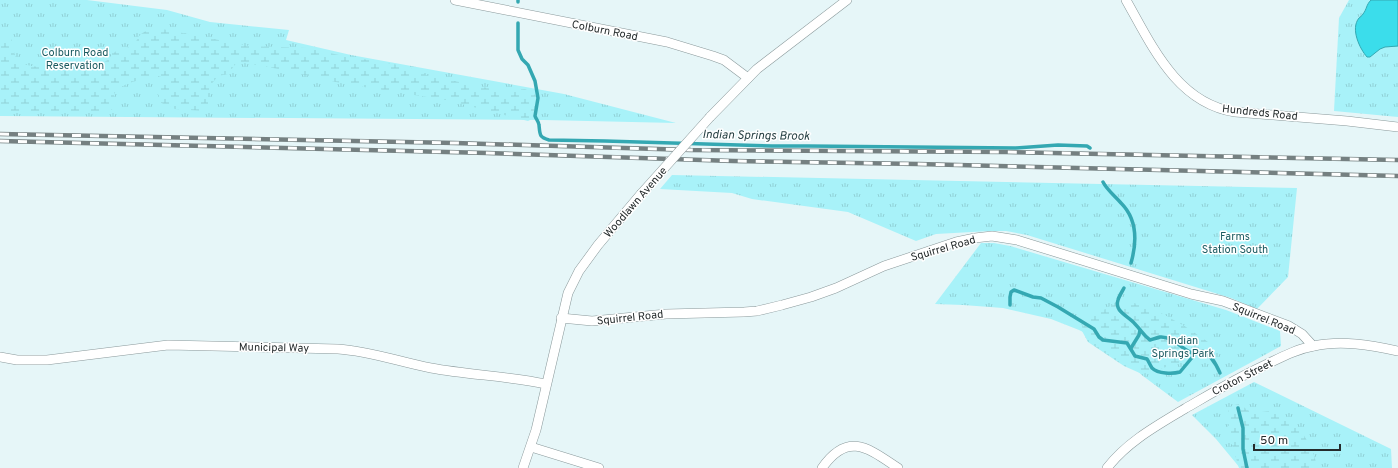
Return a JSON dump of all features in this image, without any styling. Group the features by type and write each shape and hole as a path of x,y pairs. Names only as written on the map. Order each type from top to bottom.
{"street":[{"name":"Colburn Road","path":"455,0 667,42 719,58 748,78"},
{"name":"Woodlawn Avenue","path":"524,468 531,447 561,318 568,293 579,271 598,245 641,194 710,117 748,78 767,61 847,0"},
{"name":"Hundreds Road","path":"1126,0 1155,49 1171,72 1184,88 1206,103 1220,109 1235,112 1347,121 1398,127"},
{"name":"Squirrel Road","path":"561,318 592,321 674,313 744,312 765,309 811,297 836,288 884,266 956,242 992,236 1017,240 1191,294 1223,301 1284,324 1298,331 1314,346"},
{"name":"Croton Street","path":"1108,468 1119,455 1142,436 1198,401 1249,372 1294,352 1314,346 1328,344 1374,347 1398,351"},
{"name":"Municipal Way","path":"0,357 38,361 54,360 168,345 327,348 358,350 430,368 513,378 546,384"},
{"path":"822,468 834,454 845,447 857,446 870,450 898,468"},
{"path":"531,447 599,468"}],"green space":[{"name":"Colburn Road Reservation","path":"0,0 87,0 167,10 210,22 289,30 286,40 351,55 564,94 676,123 543,120 0,116"},
{"path":"1349,0 1398,0 1398,117 1334,111 1339,18"},
{"path":"162,29 250,46 307,48 405,66 426,75 502,91 525,89 536,96 537,103 530,120 528,121 446,100 345,84 264,66 237,62 228,74 218,76 210,86 208,94 208,107 207,110 203,111 175,109 159,102 158,93 163,78 159,76 126,84 121,87 114,95 114,108 106,113 0,111 0,35 7,34 10,37 14,53 21,63 38,67 64,68 100,64 106,61 118,50 132,46 144,32"},
{"name":"Farms Station South","path":"672,175 1297,188 1288,277 1257,309 1231,298 1027,235 1006,231 990,231 936,234 916,241 848,212 752,199 732,193 660,189"},
{"name":"Indian Springs Park","path":"981,243 994,243 1010,246 1226,310 1280,331 1281,346 1178,402 1143,376 1104,342 1079,330 1051,319 1003,308 935,304"},
{"path":"1129,301 1163,314 1186,327 1208,342 1210,346 1209,353 1142,374 1124,366 1088,342 1082,331 1083,316 1106,309 1116,302"},
{"path":"1254,382 1391,449 1392,468 1240,468 1216,439 1192,415"},
{"path":"1239,404 1252,412 1277,412 1294,423 1303,433 1315,457 1317,468 1239,468 1229,435 1227,421 1229,408"}],"water":[{"path":"1371,0 1398,0 1398,46 1385,47 1370,57 1367,57 1359,44 1355,28 1356,23"}],"waterway":[{"name":"Indian Springs Brook","path":"518,23 518,50 522,59 528,65 535,81 538,98 535,116 539,124 541,135 543,138 549,140 772,146 1016,148 1058,145 1087,146 1090,148"},
{"name":"Indian Springs Brook","path":"1103,182 1119,200 1131,217 1135,232 1131,263"},
{"name":"Indian Springs Brook","path":"1124,288 1118,300 1118,308 1150,340 1165,337 1195,354 1202,351 1205,352 1213,360 1220,373"},
{"path":"1010,305 1011,292 1014,290 1033,297 1041,298 1094,329 1103,340 1127,343 1135,356 1147,359 1152,368 1162,372 1180,372 1195,354"},
{"path":"1131,348 1139,335 1140,330"},
{"name":"Indian Springs Brook","path":"1238,408 1243,428 1243,449 1247,468"}],"railway":[{"path":"0,134 455,143 691,150 1007,152 1398,160"},
{"path":"0,141 487,153 733,161 1398,176"}]}
